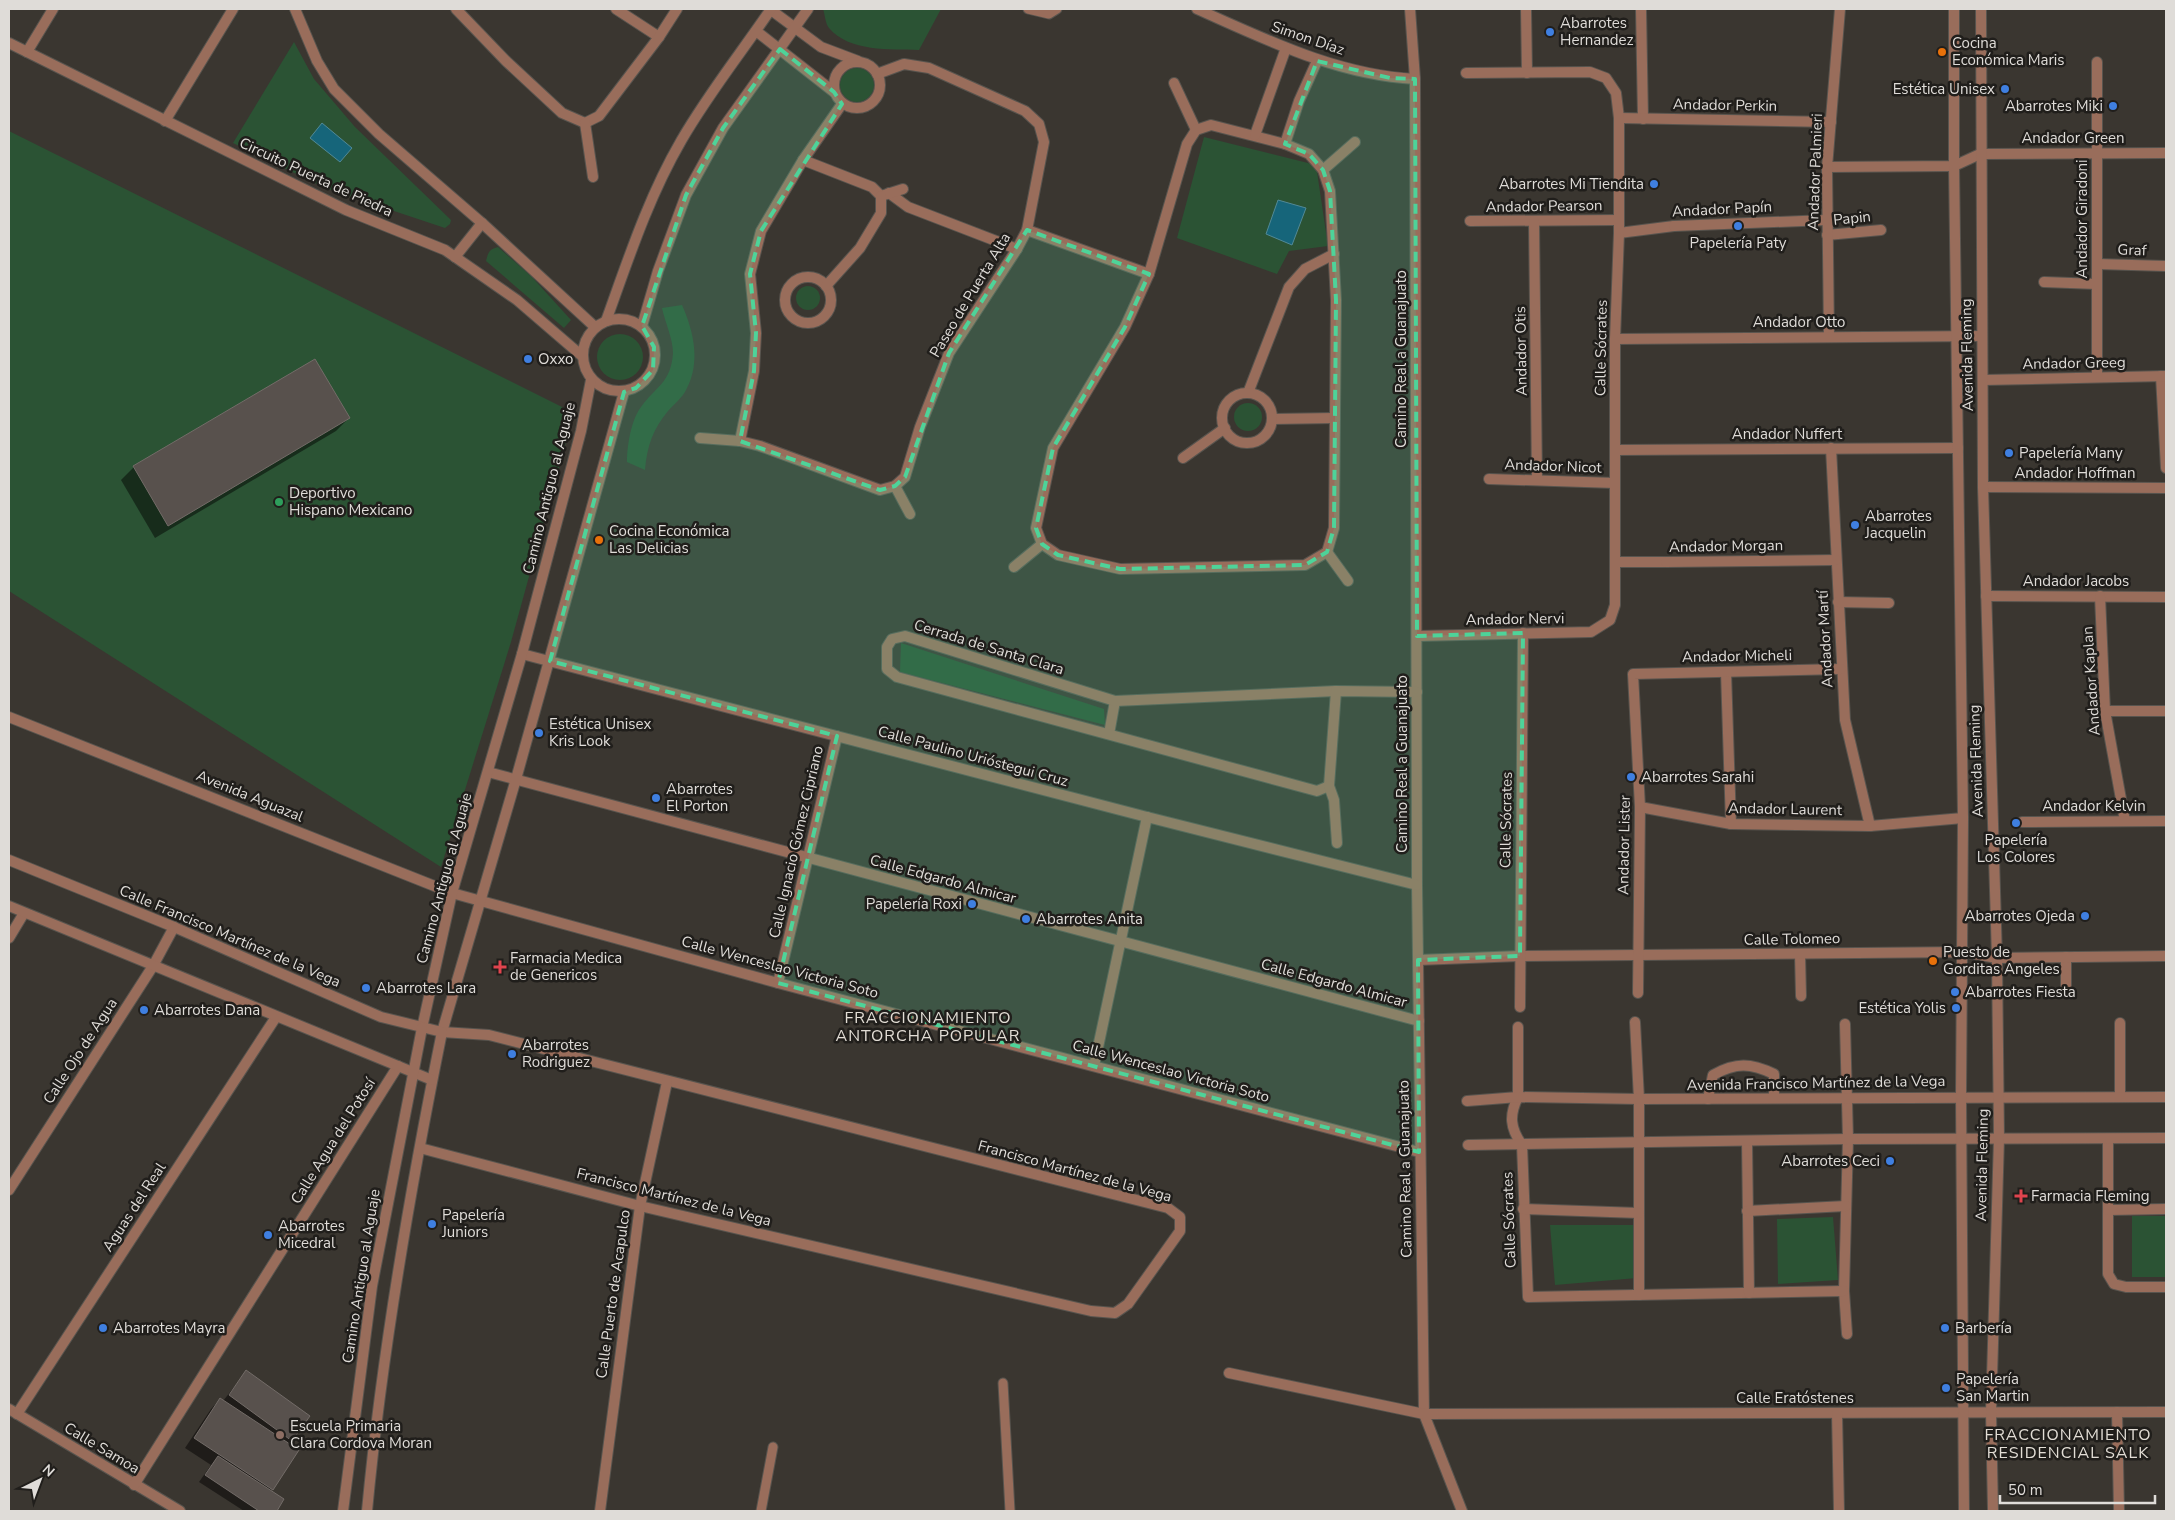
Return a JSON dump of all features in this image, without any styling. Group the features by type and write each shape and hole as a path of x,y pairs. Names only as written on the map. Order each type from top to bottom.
{"street":[{"path":"28,52 53,9"},
{"path":"164,121 233,9"},
{"path":"294,9 317,61 334,89 379,134 482,223 595,327"},
{"path":"456,9 506,62 562,113 585,122 599,116 677,9"},
{"path":"616,9 658,37"},
{"path":"606,321 646,211 680,142 716,84 771,9 794,29 821,47 868,64 878,74 880,81 878,95 869,105 855,108 842,104 834,92 756,31"},
{"path":"642,326 658,272 686,195 723,128 808,9"},
{"name":"Simon Díaz","path":"1197,9 1317,60 1390,78 1415,79"},
{"name":"Camino Real a Guanajuato","path":"1410,9 1415,79 1417,885 1419,1152 1424,1414 1462,1511"},
{"path":"1466,73 1527,72 1526,9"},
{"path":"1641,9 1643,119"},
{"name":"Andador Palmieri","path":"1829,337 1828,167 1840,9"},
{"name":"Avenida Fleming","path":"1954,9 1954,166 1964,952 1961,1096 1964,1511"},
{"name":"Avenida Fleming","path":"1981,9 1980,154 1983,487 1997,958 1999,1138 1991,1412 1993,1511"},
{"name":"Circuito Puerta de Piedra","path":"9,43 346,210 445,250 517,300 582,356"},
{"path":"1255,135 1286,48"},
{"path":"1285,144 1299,101 1317,60"},
{"path":"834,92 834,78 837,72 847,63 861,62"},
{"name":"Andador Giradoni","path":"2097,62 2097,377"},
{"name":"Paseo de Puerta Alta","path":"878,74 904,64 928,68 1025,111 1039,124 1044,142 1026,230 1017,249 949,354 920,427 905,477 895,486"},
{"name":"Calle Sócrates","path":"1527,72 1590,72 1606,78 1616,93 1619,118 1619,232 1615,339 1616,605 1610,620"},
{"path":"1174,83 1196,130"},
{"path":"740,440 754,361 756,333 750,274 761,232 803,160 842,104"},
{"name":"Andador Perkin","path":"1619,118 1831,122"},
{"path":"585,122 594,177"},
{"path":"1211,125 1255,135 1309,154 1323,170 1330,191 1336,300 1334,528 1327,552 1305,565 1120,569 1058,555 1042,544 1036,528 1053,448 1125,328 1149,274 1187,144 1196,130 1211,125"},
{"path":"1323,170 1355,142"},
{"name":"Andador Green","path":"1980,154 2166,152"},
{"path":"1828,167 1954,166 1980,154"},
{"path":"803,160 872,187 908,207 1017,249"},
{"path":"885,195 903,188"},
{"path":"826,286 860,248 881,213 885,195"},
{"name":"Andador Pearson","path":"1470,222 1619,220"},
{"name":"Andador Papín","path":"1619,232 1674,226 1827,220"},
{"name":"Andador Otis","path":"1534,221 1537,480"},
{"path":"455,257 482,223"},
{"path":"1026,230 1149,274"},
{"name":"Papin","path":"1827,235 1881,230"},
{"path":"1248,393 1288,287 1305,269 1334,254"},
{"name":"Graf","path":"2097,264 2166,266"},
{"path":"806,277 820,280 826,286 831,300 826,314 821,320 806,323 792,317 785,304 787,289 792,283 806,277"},
{"path":"2044,282 2097,284"},
{"path":"618,318 630,320 642,326 650,336 654,347 655,359 646,381 636,388 624,392 600,387 591,380 583,364 582,356 583,345 595,327 606,321 618,318"},
{"name":"Andador Otto","path":"1615,339 1982,336"},
{"path":"2164,376 2166,468"},
{"name":"Andador Greeg","path":"1983,380 2164,376"},
{"name":"Camino Antiguo al Aguaje","path":"343,1511 372,1286 422,1028 452,893 522,654 582,431 591,380"},
{"path":"367,1511 376,1416 420,1148 442,1032 550,661 624,392"},
{"path":"1248,393 1262,398 1271,411 1272,419 1266,433 1253,442 1237,440 1229,436 1222,420 1226,404 1232,398 1248,393"},
{"path":"1272,419 1335,418"},
{"path":"1183,458 1225,428"},
{"path":"700,438 740,440 880,490 895,486 910,514"},
{"name":"Andador Martí","path":"1831,448 1845,720 1870,826"},
{"name":"Andador Nuffert","path":"1615,450 1958,448"},
{"name":"Andador Nicot","path":"1489,479 1616,483"},
{"name":"Andador Hoffman","path":"1983,487 2166,488"},
{"path":"1014,567 1042,544"},
{"path":"1327,552 1348,581"},
{"name":"Andador Morgan","path":"1616,562 1836,560"},
{"name":"Andador Jacobs","path":"1986,596 2166,597"},
{"name":"Andador Kaplan","path":"2100,596 2105,712 2125,822"},
{"path":"1838,602 1889,603"},
{"name":"Andador Nervi","path":"1417,636 1591,632 1610,620"},
{"name":"Calle Sócrates","path":"1520,1007 1523,633"},
{"name":"Cerrada de Santa Clara","path":"1329,786 1317,791 897,677 887,669 887,647 892,639 905,636 1115,701 1336,691 1417,692"},
{"name":"Calle Paulino Urióstegui Cruz","path":"522,654 1417,885"},
{"name":"Andador Micheli","path":"1633,674 1841,669"},
{"path":"1726,672 1731,824"},
{"name":"Andador Lister","path":"1633,674 1640,807 1637,927 1638,993"},
{"path":"1336,691 1329,786 1334,800 1337,843"},
{"path":"1109,734 1115,701"},
{"path":"2105,712 2166,710"},
{"name":"Avenida Aguazal","path":"9,717 452,893 480,901"},
{"name":"Calle Ignacio Gómez Cipriano","path":"778,983 837,736"},
{"name":"Calle Edgardo Almicar","path":"488,772 1419,1021"},
{"name":"Andador Laurent","path":"1640,807 1731,824 1870,826 1963,818"},
{"path":"1094,1066 1148,817"},
{"name":"Andador Kelvin","path":"2022,822 2166,821"},
{"name":"Calle Francisco Martínez de la Vega","path":"9,860 174,927 381,1017 442,1032"},
{"name":"Calle Wenceslao Victoria Soto","path":"480,901 778,983 1419,1152"},
{"path":"9,906 432,1080"},
{"path":"9,938 24,913"},
{"name":"Calle Ojo de Agua","path":"9,1190 153,966 174,927"},
{"name":"Calle Tolomeo","path":"1418,960 1520,956 1964,952 1997,958 2166,956"},
{"path":"1800,954 1801,996"},
{"path":"2066,957 2066,988"},
{"name":"Aguas del Real","path":"13,1411 276,1016"},
{"path":"1635,1022 1639,1099 1639,1295 1844,1291"},
{"path":"2120,1023 2120,1097"},
{"path":"1845,1024 1848,1139 1844,1291 1847,1334"},
{"name":"Calle Sócrates","path":"1518,1027 1518,1097 1511,1117 1513,1132 1522,1145 1523,1209 1528,1297 1639,1295"},
{"name":"Francisco Martínez de la Vega","path":"420,1148 640,1206 1090,1311 1115,1313 1128,1304 1180,1231 1180,1217 1168,1208 488,1035 442,1032"},
{"path":"1708,1099 1713,1075 1726,1067 1756,1065 1774,1074 1774,1098"},
{"name":"Calle Agua del Potosí","path":"134,1485 398,1066"},
{"name":"Calle Puerto de Acapulco","path":"600,1511 640,1206 667,1082"},
{"name":"Avenida Francisco Martínez de la Vega","path":"1467,1101 1518,1097 1708,1099 1961,1096 1998,1098 2166,1097"},
{"path":"1468,1145 1848,1139 2166,1138"},
{"path":"2108,1139 2108,1274 2114,1284 2126,1287 2166,1287"},
{"path":"1747,1141 1749,1293"},
{"path":"1748,1211 1846,1206"},
{"path":"1523,1209 1639,1213"},
{"path":"2108,1210 2166,1209"},
{"name":"Calle Eratóstenes","path":"1229,1373 1424,1414 2166,1412"},
{"name":"Calle Samoa","path":"13,1411 180,1511"},
{"path":"2118,1412 2119,1511"},
{"path":"1837,1413 1839,1511"}],"lane":[{"path":"1028,9 1040,14 1050,14 1057,9"},
{"path":"1003,1383 1010,1511"},
{"path":"761,1511 772,1447"}],"highlighted area":[{"path":"780,49 834,92 842,104 761,231 750,274 756,333 754,371 740,441 880,490 895,486 905,477 949,353 1027,230 1149,274 1125,327 1053,448 1036,528 1042,544 1058,555 1120,569 1305,565 1327,552 1334,528 1336,300 1330,191 1323,170 1309,154 1285,144 1317,61 1390,78 1415,79 1417,636 1523,633 1520,956 1418,960 1419,1152 778,983 837,736 550,661 624,392 636,388 653,370 654,347 642,326 686,195 723,128"}],"green space":[{"path":"823,9 941,9 919,50 871,48 847,41 837,36 829,28"},
{"path":"294,42 314,79 355,127 451,220 450,224 445,228 325,188 233,143"},
{"path":"857,68 869,73 874,85 869,97 857,102 845,97 840,85 845,73"},
{"name":"Deportivo Hispano Mexicano","path":"9,131 574,413 511,642 441,867 9,591"},
{"path":"1204,137 1316,165 1328,246 1289,251 1277,274 1177,238"},
{"path":"498,247 531,276 571,320 564,328 486,261 489,252"},
{"path":"808,286 817,289 820,298 817,307 808,310 799,307 796,298 799,289"},
{"path":"682,305 690,326 694,348 691,380 684,393 668,411 655,431 647,453 645,470 627,462 630,433 638,412 666,378 672,363 672,342 662,308"},
{"path":"620,334 633,338 639,344 643,357 639,370 633,376 620,380 607,376 601,370 597,357 601,344 607,338"},
{"path":"1248,403 1258,407 1262,417 1258,427 1248,431 1238,427 1234,417 1238,407"},
{"path":"901,643 1104,709 1105,725 900,672"},
{"path":"2132,1216 2166,1216 2166,1277 2132,1277"},
{"path":"1833,1217 1838,1280 1778,1284 1777,1219"},
{"path":"1550,1225 1634,1225 1637,1278 1555,1285"}],"water":[{"path":"322,123 352,148 340,162 310,138"},
{"path":"1278,200 1306,208 1292,245 1266,234"}],"building":[{"path":"315,359 350,418 168,526 133,466"},
{"path":"246,1370 310,1416 292,1441 229,1395"},
{"path":"220,1398 299,1450 273,1490 194,1438"},
{"path":"218,1456 284,1499 277,1511 259,1511 205,1475"}],"place":[{"name":"Abarrotes Hernandez","path":"1550,32"},
{"name":"Cocina Económica Maris","path":"1942,52"},
{"name":"Estética Unisex","path":"2005,89"},
{"name":"Abarrotes Miki","path":"2113,106"},
{"name":"Abarrotes Mi Tiendita","path":"1654,184"},
{"name":"Papelería Paty","path":"1738,226"},
{"name":"Oxxo","path":"528,359"},
{"name":"Papelería Many","path":"2009,453"},
{"name":"Deportivo Hispano Mexicano","path":"279,502"},
{"name":"Abarrotes Jacquelin","path":"1855,525"},
{"name":"Cocina Económica Las Delicias","path":"599,540"},
{"name":"Estética Unisex Kris Look","path":"539,733"},
{"name":"Abarrotes Sarahi","path":"1631,777"},
{"name":"Abarrotes El Porton","path":"656,798"},
{"name":"Papelería Los Colores","path":"2016,823"},
{"name":"Papelería Roxi","path":"972,904"},
{"name":"Abarrotes Ojeda","path":"2085,916"},
{"name":"Abarrotes Anita","path":"1026,919"},
{"name":"Puesto de Gorditas Angeles","path":"1933,961"},
{"name":"Farmacia Medica de Genericos","path":"500,967"},
{"name":"Abarrotes Lara","path":"366,988"},
{"name":"Abarrotes Fiesta","path":"1955,992"},
{"name":"Estética Yolis","path":"1956,1008"},
{"name":"Abarrotes Dana","path":"144,1010"},
{"name":"Abarrotes Rodriguez","path":"512,1054"},
{"name":"Abarrotes Ceci","path":"1890,1161"},
{"name":"Farmacia Fleming","path":"2021,1196"},
{"name":"Papelería Juniors","path":"432,1224"},
{"name":"Abarrotes Micedral","path":"268,1235"},
{"name":"Abarrotes Mayra","path":"103,1328"},
{"name":"Barbería","path":"1945,1328"},
{"name":"Papelería San Martin","path":"1946,1388"},
{"name":"Escuela Primaria Clara Cordova Moran","path":"280,1435"}],"district":[{"name":"FRACCIONAMIENTO ANTORCHA POPULAR","path":"928,1027"},
{"name":"FRACCIONAMIENTO RESIDENCIAL SALK","path":"2068,1444"}]}
